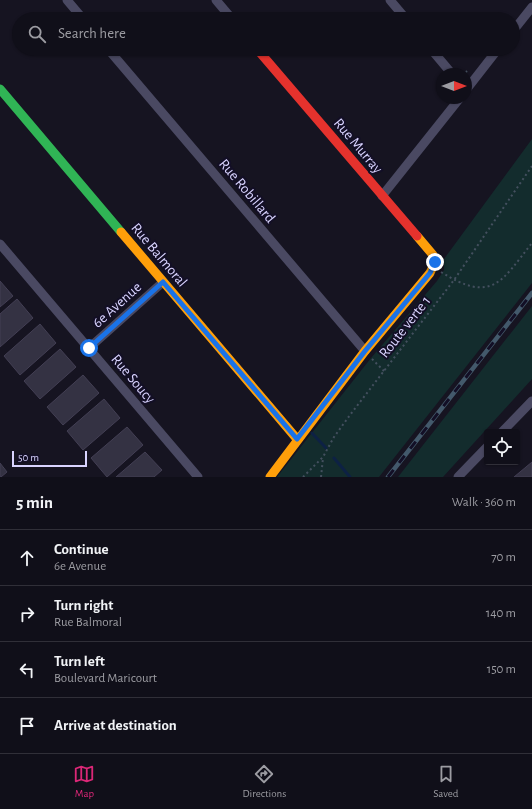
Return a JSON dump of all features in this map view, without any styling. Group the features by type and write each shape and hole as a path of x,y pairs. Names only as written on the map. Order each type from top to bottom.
{"street":[{"path":"67,0 77,12"},
{"path":"216,0 226,12"},
{"path":"390,0 400,12"},
{"path":"520,22 532,7"},
{"name":"Rue Robillard","path":"114,56 365,351"},
{"name":"Rue Murray","path":"263,56 433,255 435,262"},
{"path":"437,56 447,68"},
{"path":"472,82 493,56"},
{"name":"Rue Balmoral","path":"0,89 297,439"},
{"path":"382,196 455,104"},
{"name":"Rue Soucy","path":"0,244 198,477"},
{"path":"270,477 297,439 365,351 430,273 435,262"},
{"name":"6e Avenue","path":"89,348 163,282"},
{"path":"505,429 532,401"},
{"path":"458,477 484,450"}],"path":[{"name":"Route verte 1","path":"303,477 323,457 334,437 454,280 532,166"},
{"path":"435,262 441,272 454,280 472,287 488,288 495,286 506,276 532,242"},
{"path":"365,351 384,371"},
{"path":"321,477 323,457"}],"green space":[{"path":"532,139 532,283 379,477 277,477 371,358 437,281 444,270 444,259"},
{"path":"532,306 532,379 487,429 484,429 484,432 443,477 398,477"}],"building":[{"path":"0,281 13,296 0,307"},
{"path":"17,299 33,318 0,347 0,314"},
{"path":"40,324 56,343 20,375 4,356"},
{"path":"60,349 76,367 40,399 24,381"},
{"path":"83,375 99,393 63,425 47,407"},
{"path":"104,399 120,418 83,450 67,431"},
{"path":"127,427 143,445 107,477 91,458"},
{"path":"145,452 162,470 154,477 116,477"},
{"path":"532,462 532,477 514,477"},
{"path":"0,463 7,472 1,477 0,477"}],"waterway":[{"path":"312,433 326,448"},
{"path":"334,458 350,477"}],"railway":[{"path":"388,477 532,293"}],"traffic: fast":[{"path":"0,89 121,232"}],"traffic: slow":[{"path":"121,232 297,439"},
{"path":"270,477 365,351 430,273 435,262 433,255 417,236"}],"traffic: jam":[{"path":"263,56 417,236"}],"route":[{"path":"89,348 163,282 297,439 365,351 430,273 435,262"}]}
